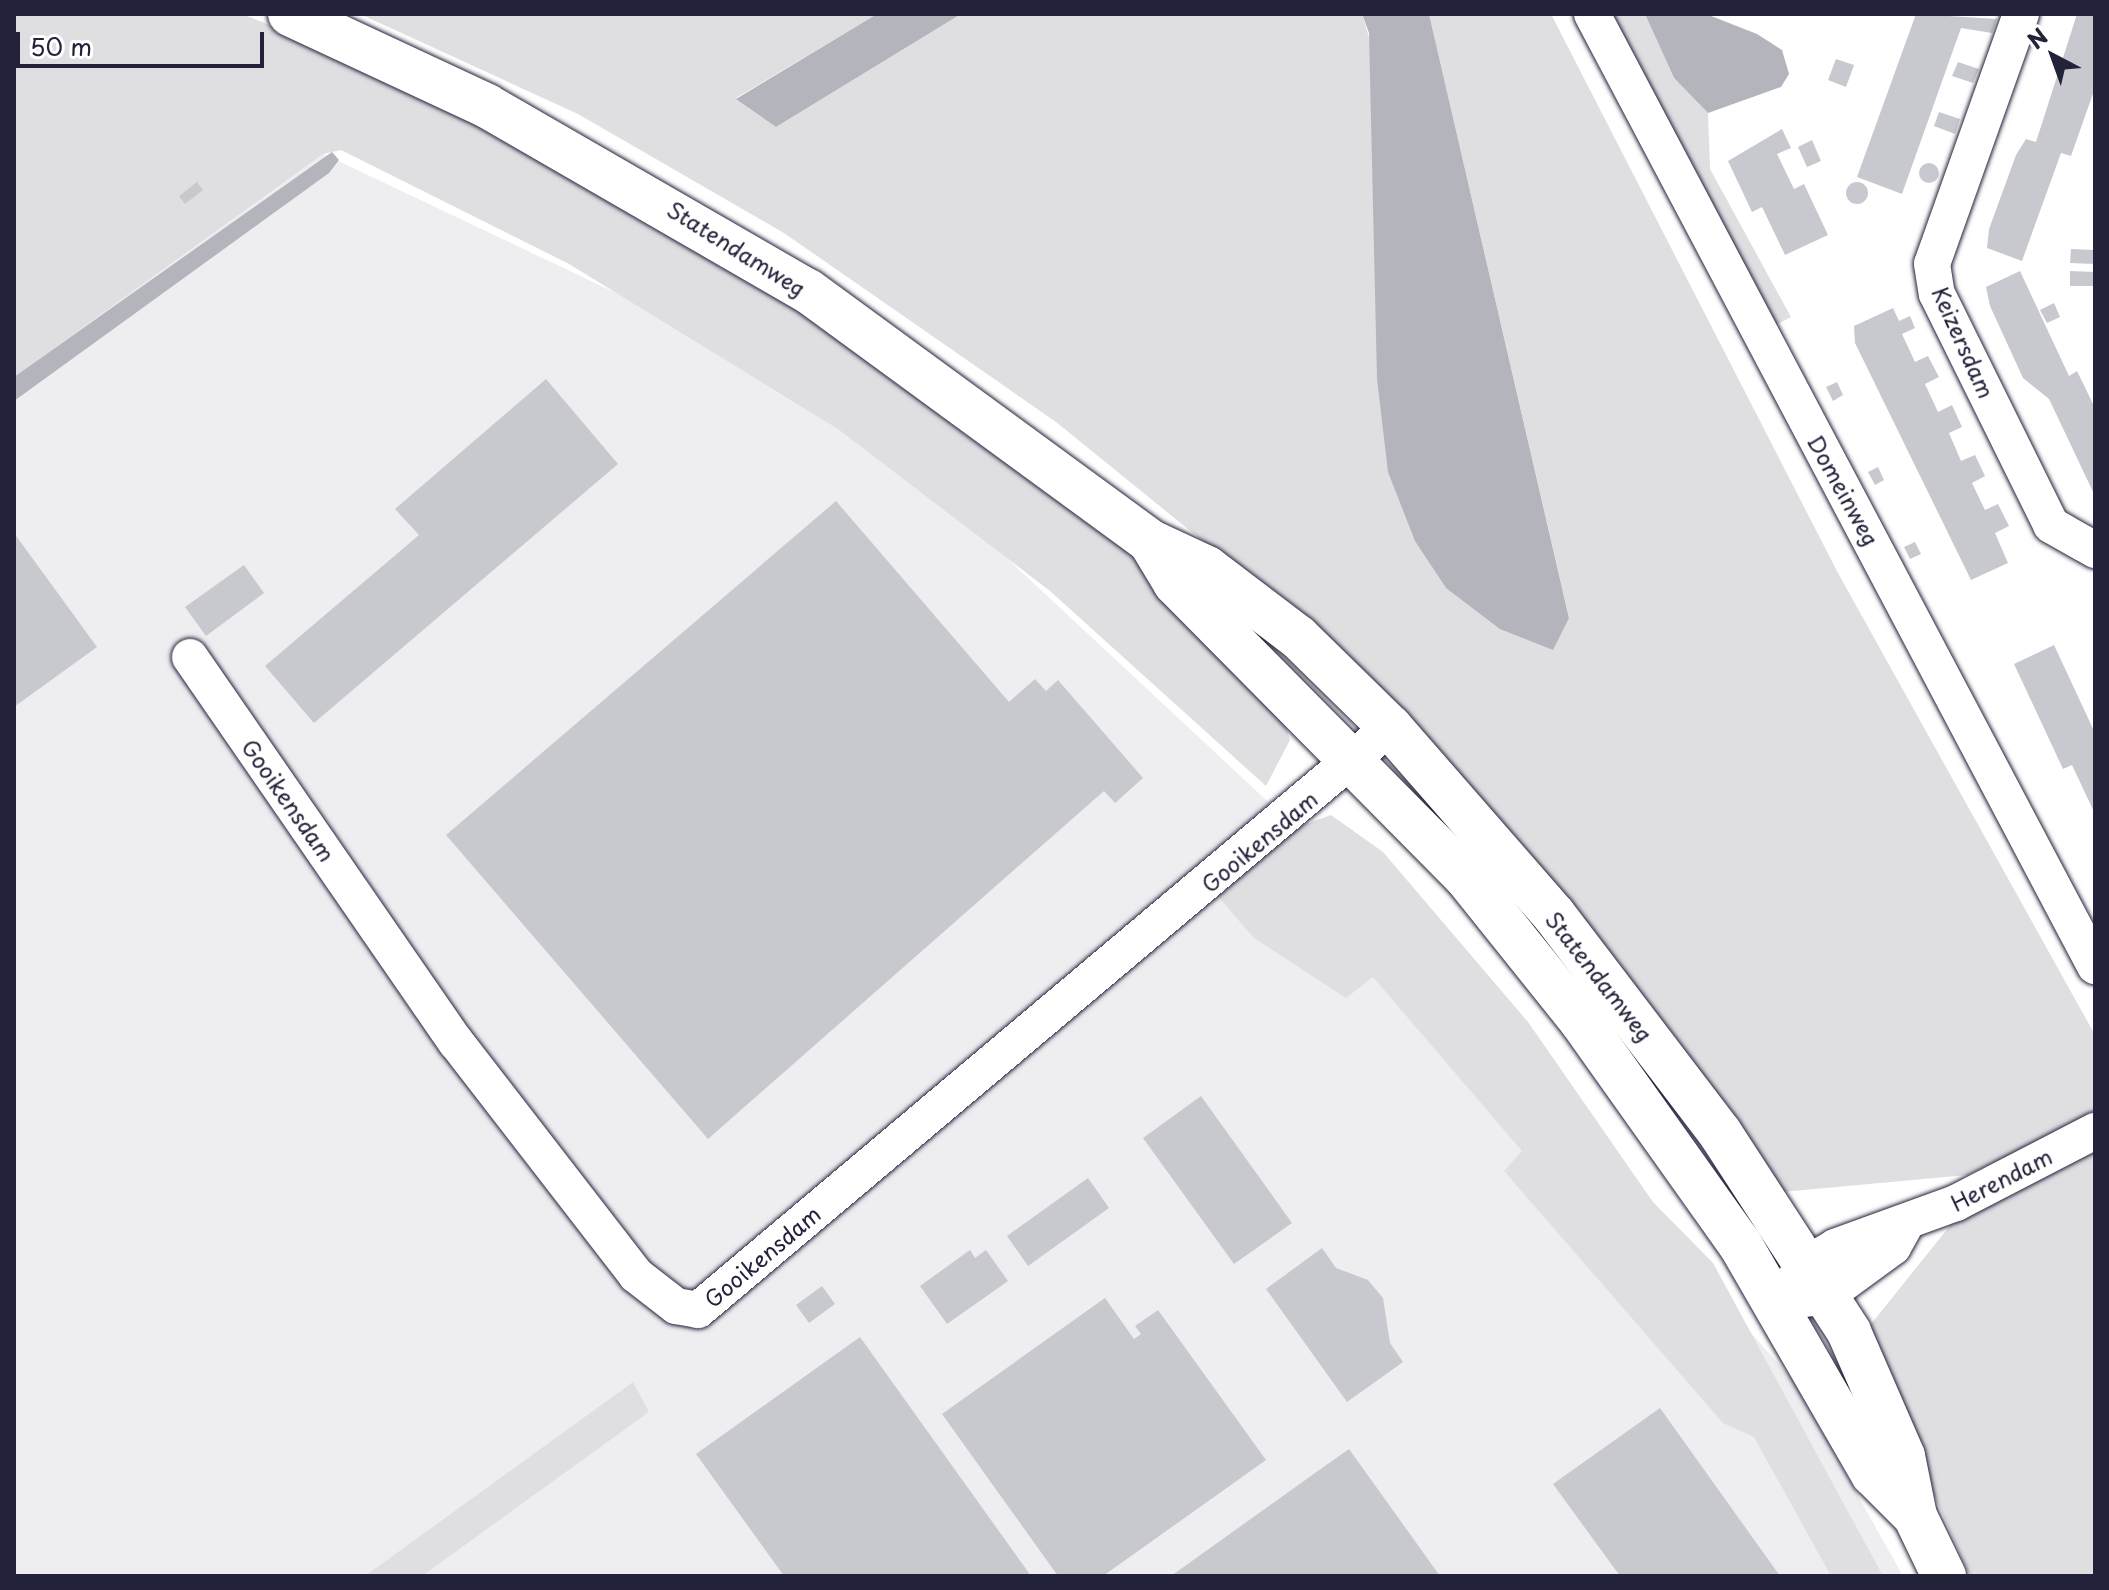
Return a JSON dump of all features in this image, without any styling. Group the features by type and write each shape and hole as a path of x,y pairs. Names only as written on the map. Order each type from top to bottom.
{"main road":[{"name":"Statendamweg","path":"290,14 487,106 706,229 808,291 1149,541 1207,568 1286,629 1390,727 1554,915 1720,1133 1816,1280 1903,1456 1915,1516 1944,1576"},
{"name":"Statendamweg","path":"1149,541 1175,583 1356,757 1466,877 1582,1022 1675,1146 1776,1303 1873,1474 1915,1516"}],"street":[{"name":"Domeinweg","path":"1592,14 2095,966"},
{"name":"Keizersdam","path":"2021,14 1932,264 1937,294 2051,525 2095,550"},
{"name":"Gooikensdam","path":"190,657 456,1042 636,1275 676,1306 698,1310 1390,727"},
{"name":"Herendam","path":"1776,1303 1816,1280 1893,1247 1906,1224 2095,1131"}],"shaded area":[{"path":"14,14 50,24 833,396 1308,839 1793,1380 1903,1576 14,1576"},
{"path":"14,14 242,14 337,52 725,255 1127,546 1285,724 1290,740 1266,786 1050,591 838,429 569,264 341,150 323,154 14,377"},
{"path":"360,14 877,14 736,98 776,127 961,14 1362,14 1552,650 1569,617 1429,14 1551,14 1838,573 2095,1035 2095,1115 1967,1175 1782,1192 1299,619 1056,422 784,233 578,114"},
{"path":"877,14 961,14 776,127 736,99"},
{"path":"1362,14 1429,14 1569,618 1553,650 1500,629 1446,588 1415,541 1388,472 1377,379 1369,33"},
{"path":"1598,14 1645,14 1674,78 1708,113 1710,169 1791,317 1768,329"},
{"path":"1645,14 1706,14 1757,34 1782,50 1789,74 1781,87 1708,113 1674,78"},
{"path":"332,152 339,160 329,173 14,401 14,377"},
{"path":"1331,815 1383,852 1528,1022 1653,1202 1713,1263 1883,1576 1831,1576 1754,1437 1723,1423 1504,1171 1522,1151 1373,977 1346,998 1254,938 1216,894 1289,830"},
{"path":"2095,1152 2095,1576 1970,1576 1863,1334 1957,1217"},
{"path":"633,1382 649,1412 422,1576 365,1576"}],"building":[{"path":"1916,14 1997,19 1992,33 1961,28 1902,194 1857,177"},
{"path":"2077,14 2095,14 2095,88 2071,156 2061,153 2022,261 1987,248 1989,229 2016,155 2026,139 2036,142"},
{"path":"1836,59 1854,65 1846,87 1828,80"},
{"path":"1958,62 1979,69 1973,83 1952,76"},
{"path":"1939,112 1960,119 1955,134 1934,126"},
{"path":"1782,129 1791,148 1777,154 1794,189 1804,184 1828,235 1785,255 1762,207 1752,212 1728,161"},
{"path":"1812,140 1821,161 1807,167 1798,147"},
{"path":"1925,163 1933,163 1939,173 1933,183 1925,183 1919,177 1919,169"},
{"path":"197,182 203,190 185,204 179,196"},
{"path":"1857,182 1868,193 1857,204 1846,193"},
{"path":"2071,249 2095,250 2095,264 2070,263"},
{"path":"2020,271 2069,376 2077,371 2095,408 2095,496 2049,399 2023,378 1990,306 1986,287"},
{"path":"2070,271 2095,272 2095,286 2070,286"},
{"path":"2054,303 2060,317 2047,323 2040,310"},
{"path":"1893,308 1899,321 1910,316 1915,328 1902,334 1915,362 1928,356 1939,377 1925,384 1938,412 1952,405 1962,427 1949,433 1961,461 1975,455 1985,476 1972,483 1985,510 1998,504 2009,526 1995,533 2008,563 1971,580 1855,343 1854,326"},
{"path":"546,379 618,464 314,723 265,666 419,535 395,509"},
{"path":"1837,382 1843,395 1833,401 1826,387"},
{"path":"1878,467 1884,480 1875,485 1868,472"},
{"path":"836,501 1009,702 1035,679 1046,691 1058,680 1143,778 1115,803 1104,791 708,1139 446,835"},
{"path":"14,533 97,647 14,707"},
{"path":"1915,542 1921,554 1910,559 1904,547"},
{"path":"244,565 264,593 206,636 185,607"},
{"path":"2054,645 2095,733 2095,814 2072,765 2063,769 2014,664"},
{"path":"1201,1096 1292,1223 1234,1264 1143,1138"},
{"path":"1088,1178 1109,1208 1028,1266 1007,1236"},
{"path":"1322,1248 1336,1268 1368,1280 1383,1298 1390,1343 1403,1362 1347,1402 1266,1289"},
{"path":"970,1250 975,1258 986,1250 1008,1281 947,1324 920,1286"},
{"path":"822,1286 835,1304 809,1323 796,1305"},
{"path":"1105,1298 1134,1339 1141,1334 1135,1326 1158,1310 1266,1460 1103,1576 1058,1576 942,1414"},
{"path":"860,1337 1031,1576 784,1576 696,1454"},
{"path":"1660,1408 1780,1576 1620,1576 1553,1484"},
{"path":"1349,1449 1440,1576 1171,1576 1315,1473"}]}
